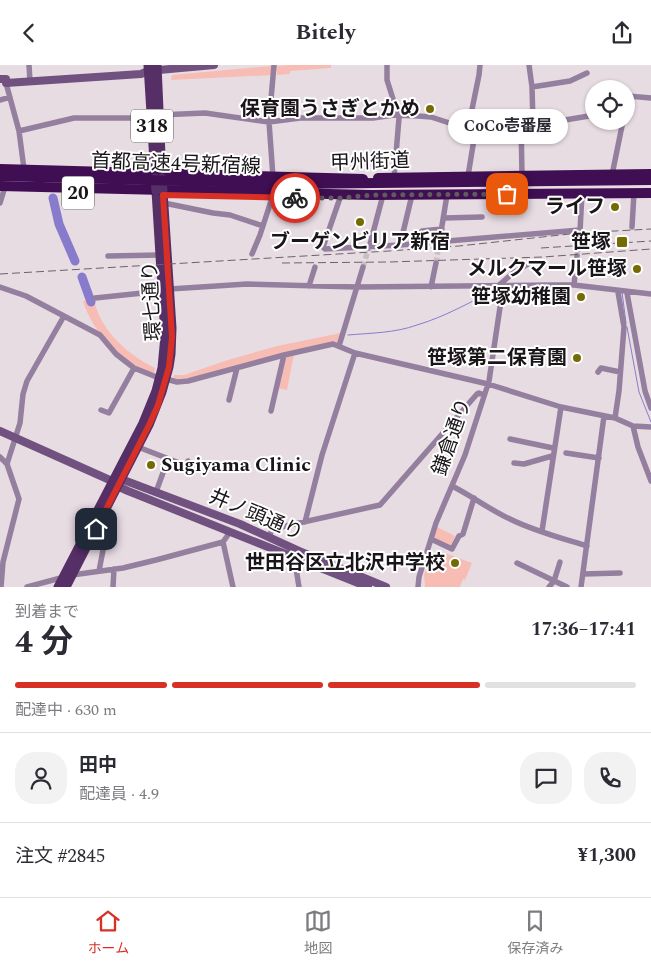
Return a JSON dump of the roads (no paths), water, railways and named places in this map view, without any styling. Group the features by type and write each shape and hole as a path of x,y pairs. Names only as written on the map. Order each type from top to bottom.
{"highway":[{"path":"0,169 159,175 363,179"},
{"name":"甲州街道","path":"0,175 311,182 468,176 651,175"},
{"name":"首都高速4号新宿線","path":"0,175 306,184 651,181"},
{"name":"甲州街道","path":"1,187 371,195 651,193"},
{"name":"首都高速4号新宿線","path":"1,187 289,190 651,187"},
{"name":"20","path":"1,187 160,195 272,198 340,198 371,195"}],"main road":[{"path":"3,81 30,81 153,72 214,65"},
{"name":"環七通り","path":"58,587 67,576 104,513 172,354 166,290 153,72"},
{"name":"環七通り","path":"160,195 159,255 166,290"},
{"name":"環七通り","path":"66,587 67,576 117,482 138,447 158,405 163,378"},
{"name":"井ノ頭通り","path":"0,431 65,461 117,482 182,513 368,587"},
{"name":"井ノ頭通り","path":"117,482 168,496 386,587"},
{"path":"168,496 165,499 166,501 182,513"}],"street":[{"path":"29,65 30,81"},
{"path":"273,177 269,123 274,65"},
{"path":"387,65 387,80 399,115 394,178"},
{"path":"468,129 480,65"},
{"path":"529,65 533,122"},
{"path":"532,87 570,81 587,73"},
{"path":"3,81 10,97 19,131 24,169"},
{"path":"0,100 10,97"},
{"path":"635,97 651,98"},
{"path":"19,131 74,118 156,117 205,113 269,123 300,118 373,118 399,115 431,117 475,133 468,176"},
{"path":"472,114 522,122 553,123 585,117"},
{"path":"522,122 522,175"},
{"path":"612,175 621,130"},
{"path":"0,203 1,187"},
{"path":"340,198 323,247 325,249 440,243 580,230 582,193"},
{"path":"632,227 634,193"},
{"path":"160,195 213,213 230,215 263,226"},
{"path":"369,248 384,195"},
{"path":"400,245 412,195"},
{"path":"440,243 447,195"},
{"path":"252,254 272,198"},
{"path":"444,218 482,217"},
{"path":"422,231 442,229"},
{"path":"108,256 159,255"},
{"path":"574,285 577,256"},
{"path":"431,287 436,263"},
{"path":"498,286 512,273 530,263"},
{"path":"309,286 315,267"},
{"path":"340,344 363,267"},
{"path":"510,285 512,273"},
{"path":"94,298 247,284 357,287 574,285 651,294"},
{"path":"0,287 26,296 100,335 116,354 134,368 181,382 237,369 284,355 340,344 355,353 488,384 561,407 615,418 633,426 651,427"},
{"path":"615,418 624,327 623,292"},
{"path":"623,292 645,391 651,408"},
{"name":"鎌倉通り","path":"418,587 419,577 431,539 465,455 488,384 502,294"},
{"path":"7,464 20,423 23,394 27,381 64,317"},
{"path":"306,521 322,455 355,353"},
{"path":"271,411 284,355"},
{"path":"101,410 109,413 134,368"},
{"path":"598,372 600,368 620,372"},
{"path":"229,400 237,369"},
{"path":"269,538 272,529 380,505 477,394 484,395"},
{"path":"542,531 553,448 561,407"},
{"path":"582,587 589,548 604,416"},
{"path":"633,426 638,447 651,481"},
{"path":"510,439 553,448"},
{"path":"138,447 187,465 188,461"},
{"path":"566,453 598,458"},
{"path":"514,463 535,462 552,456"},
{"path":"0,457 7,464 19,499 3,562 1,587"},
{"path":"156,492 168,459"},
{"path":"452,486 508,519 589,548"},
{"path":"431,539 452,549 462,533 474,498"},
{"path":"99,571 109,519 108,515 104,513"},
{"path":"27,587 67,576 156,560 222,542 230,532"},
{"path":"222,542 233,587"},
{"path":"294,556 299,587"},
{"path":"549,587 554,581 560,562"},
{"path":"517,563 567,587"},
{"path":"113,587 114,569"},
{"path":"584,574 620,573"}],"waterway":[{"path":"53,198 59,224 75,261"},
{"path":"82,277 91,302"},
{"path":"348,335 409,328 447,314 494,290"},
{"path":"622,292 626,323"},
{"path":"627,327 639,392 651,422"}],"tunnel":[{"path":"577,256 580,231"},
{"path":"436,263 439,244"},
{"path":"363,267 368,250"}],"railway":[{"path":"0,274 389,251 459,246 579,233 651,229"},
{"path":"541,248 651,241"},
{"path":"282,263 543,257 651,249"}],"place":[{"name":"保育園うさぎとかめ","path":"430,109"},
{"name":"CoCo壱番屋","path":"507,194"},
{"name":"ライフ","path":"615,207"},
{"name":"ブーゲンビリア新宿","path":"360,222"},
{"name":"笹塚","path":"622,242"},
{"name":"メルクマール笹塚","path":"637,269"},
{"name":"笹塚幼稚園","path":"581,297"},
{"name":"笹塚第二保育園","path":"577,358"},
{"name":"Sugiyama Clinic","path":"151,465"},
{"name":"世田谷区立北沢中学校","path":"455,563"}]}
